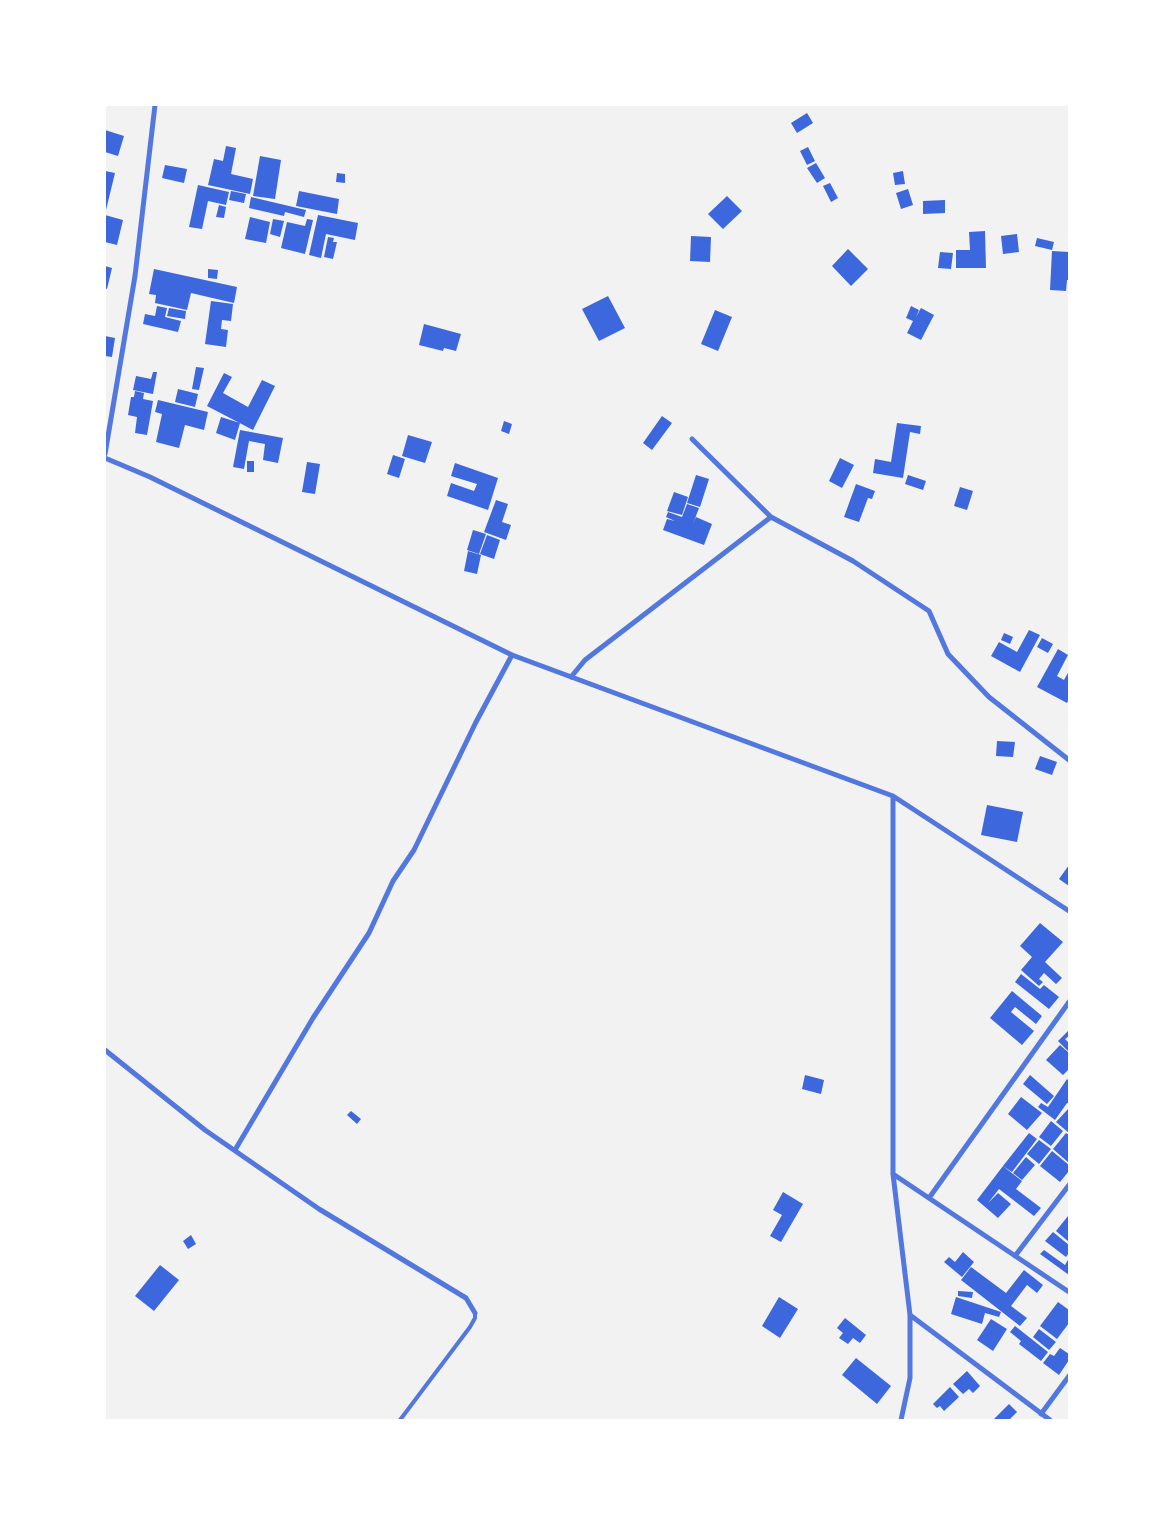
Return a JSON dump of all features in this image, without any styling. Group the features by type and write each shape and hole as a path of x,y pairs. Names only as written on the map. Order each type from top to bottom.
{"street":[{"path":"154,105 135,276 105,456 150,476 512,655 893,796 1069,911"},
{"path":"692,439 771,517 853,561 929,611 948,654 989,697 1069,760"},
{"path":"572,678 584,660 771,517"},
{"path":"235,1150 312,1018 370,932 393,881 414,850 476,722 512,655"},
{"path":"893,796 893,1174 910,1315 910,1378 901,1420"},
{"path":"929,1198 1069,1002"},
{"path":"105,1050 205,1130 319,1209 466,1298 475,1312"},
{"path":"893,1174 1069,1292"},
{"path":"1015,1256 1069,1185"},
{"path":"910,1315 1050,1420"},
{"path":"1041,1414 1069,1376"}],"lane":[{"path":"400,1420 470,1327 475,1318 475,1312"}],"building":[{"path":"807,113 813,123 797,133 791,123"},
{"path":"105,130 124,136 118,156 105,152"},
{"path":"226,146 236,148 231,174 253,179 250,194 208,185 214,159 223,161"},
{"path":"808,147 815,161 807,165 800,151"},
{"path":"260,156 281,160 275,199 253,196"},
{"path":"816,163 825,178 817,183 807,168"},
{"path":"165,165 187,169 184,183 162,178"},
{"path":"105,171 115,173 106,210 105,210"},
{"path":"903,171 905,184 895,185 893,173"},
{"path":"337,173 345,174 345,183 336,182"},
{"path":"830,183 838,198 831,202 823,186"},
{"path":"198,185 229,192 226,205 208,201 202,229 189,227"},
{"path":"908,189 913,205 901,209 896,193"},
{"path":"231,191 246,194 244,203 229,200"},
{"path":"299,191 339,199 337,214 296,206"},
{"path":"727,196 742,211 723,229 708,214"},
{"path":"251,197 306,210 304,217 285,212 284,216 249,208"},
{"path":"945,200 945,213 923,214 923,201"},
{"path":"219,205 226,207 224,218 216,217"},
{"path":"105,215 123,220 117,245 105,242"},
{"path":"318,215 358,223 355,240 326,234 321,258 309,255"},
{"path":"250,217 270,222 266,243 245,239"},
{"path":"273,219 284,221 280,237 270,234"},
{"path":"307,219 313,220 305,254 281,248 287,222 305,226"},
{"path":"985,231 986,268 956,268 956,250 970,250 969,232"},
{"path":"1017,234 1019,252 1003,254 1001,236"},
{"path":"691,236 711,237 710,262 690,261"},
{"path":"328,237 334,238 333,242 337,242 333,259 324,257"},
{"path":"1037,238 1054,242 1052,250 1035,246"},
{"path":"848,249 868,269 851,286 832,266"},
{"path":"1052,251 1069,252 1069,280 1067,280 1066,291 1050,290"},
{"path":"940,252 953,253 951,269 938,268"},
{"path":"105,266 112,268 107,289 105,288"},
{"path":"154,269 237,287 234,303 191,293 187,310 155,303 156,295 149,294"},
{"path":"208,269 218,270 217,279 208,278"},
{"path":"608,296 625,328 599,341 582,309"},
{"path":"211,301 233,304 231,321 222,320 221,329 228,330 226,347 205,344"},
{"path":"157,306 167,308 165,317 181,321 178,332 143,324 145,314 155,316"},
{"path":"911,306 919,310 916,317 921,308 934,315 921,340 907,333 913,321 906,318"},
{"path":"169,308 186,311 185,319 167,316"},
{"path":"715,310 732,317 718,351 701,344"},
{"path":"424,324 461,334 456,351 444,348 443,351 419,345"},
{"path":"105,336 115,338 112,357 105,356"},
{"path":"196,367 204,368 199,390 192,389"},
{"path":"153,372 157,372 153,394 133,390 136,376 151,379"},
{"path":"224,373 232,377 223,393 248,407 262,380 275,386 253,430 207,406"},
{"path":"178,389 198,394 195,407 175,402"},
{"path":"135,391 144,393 143,399 153,401 147,435 135,433 137,417 128,415 131,397 134,397"},
{"path":"158,400 208,412 204,430 185,425 179,448 156,442 162,414 155,412"},
{"path":"662,416 672,423 652,450 643,443"},
{"path":"221,417 240,423 235,440 216,433"},
{"path":"504,421 512,424 509,434 501,431"},
{"path":"897,423 921,426 920,434 910,432 903,478 873,473 875,459 891,462"},
{"path":"240,430 283,438 278,463 263,460 265,444 249,441 244,469 233,467"},
{"path":"408,435 432,442 425,463 402,456"},
{"path":"393,455 405,459 399,478 387,474"},
{"path":"840,458 854,465 842,488 829,481"},
{"path":"247,461 254,461 254,472 247,472"},
{"path":"307,462 320,464 315,494 302,492"},
{"path":"455,463 498,478 488,510 447,496 451,483 474,491 477,484 451,476"},
{"path":"696,475 709,479 700,507 687,503"},
{"path":"908,475 926,481 923,490 905,484"},
{"path":"856,484 875,491 872,499 868,498 859,522 844,517"},
{"path":"960,487 973,491 967,510 954,506"},
{"path":"674,492 688,497 682,515 667,511"},
{"path":"496,500 508,504 502,522 511,525 506,540 484,532"},
{"path":"687,504 699,508 693,524 696,517 712,524 704,545 663,530 667,519 675,521 666,517 668,512 682,517"},
{"path":"473,530 486,534 479,554 467,550"},
{"path":"487,535 500,540 494,559 480,554"},
{"path":"468,551 481,555 477,574 464,571"},
{"path":"1029,630 1040,635 1020,672 991,656 999,642 1017,652"},
{"path":"1004,633 1013,637 1010,644 1001,640"},
{"path":"1042,638 1053,644 1048,653 1037,647"},
{"path":"1058,649 1068,655 1057,676 1064,680 1069,671 1069,699 1067,703 1037,687"},
{"path":"997,741 1015,742 1013,757 996,756"},
{"path":"1040,756 1057,762 1052,775 1035,769"},
{"path":"987,805 1023,812 1017,842 981,835"},
{"path":"1069,865 1069,886 1059,879"},
{"path":"1040,923 1063,942 1045,962 1062,978 1056,984 1044,973 1039,979 1043,982 1039,986 1021,970 1032,957 1020,946"},
{"path":"1021,974 1040,989 1044,985 1059,997 1049,1009 1015,982"},
{"path":"1012,991 1042,1016 1036,1024 1015,1007 1011,1012 1034,1031 1022,1045 990,1018"},
{"path":"1069,1030 1069,1036 1065,1039 1069,1043 1069,1052 1058,1041"},
{"path":"1060,1045 1069,1053 1069,1069 1063,1075 1046,1060"},
{"path":"805,1075 824,1080 821,1094 802,1089"},
{"path":"1030,1075 1054,1096 1047,1104 1023,1084"},
{"path":"1067,1079 1069,1081 1069,1104 1067,1103 1055,1120 1038,1107 1041,1103 1048,1107"},
{"path":"1021,1097 1042,1113 1027,1130 1008,1114"},
{"path":"1069,1108 1069,1133 1056,1122"},
{"path":"351,1111 361,1119 357,1124 347,1115"},
{"path":"1051,1121 1063,1131 1051,1146 1039,1137"},
{"path":"1029,1133 1037,1139 1012,1172 1003,1166"},
{"path":"1066,1133 1069,1135 1069,1163 1053,1149"},
{"path":"1039,1140 1051,1149 1039,1164 1027,1154"},
{"path":"1052,1151 1069,1165 1069,1171 1060,1182 1040,1166"},
{"path":"1026,1157 1035,1165 1022,1180 1013,1173"},
{"path":"1003,1166 1022,1181 1016,1189 1041,1208 1034,1216 999,1189 988,1203 998,1193 1011,1204 998,1218 977,1200"},
{"path":"783,1192 803,1204 781,1242 770,1236 782,1215 773,1210"},
{"path":"1069,1217 1069,1242 1056,1231"},
{"path":"1053,1232 1069,1245 1069,1253 1066,1257 1045,1241"},
{"path":"191,1235 196,1244 188,1249 183,1241"},
{"path":"1044,1250 1065,1265 1069,1258 1069,1275 1040,1254"},
{"path":"963,1252 974,1262 962,1277 944,1262 949,1257 955,1262"},
{"path":"160,1265 179,1280 154,1311 135,1296"},
{"path":"971,1267 1006,1293 1024,1270 1043,1285 1037,1293 1027,1285 1011,1306 1027,1318 1020,1326 961,1280"},
{"path":"958,1291 973,1292 972,1298 958,1296"},
{"path":"779,1297 798,1309 780,1338 762,1326"},
{"path":"956,1297 1001,1312 999,1317 985,1313 982,1324 951,1314"},
{"path":"1058,1302 1069,1310 1069,1323 1057,1339 1040,1326"},
{"path":"845,1318 866,1335 860,1343 853,1338 848,1344 839,1338 843,1333 837,1328"},
{"path":"991,1319 1007,1329 993,1351 977,1340"},
{"path":"1015,1326 1048,1352 1041,1361 1019,1344 1021,1341 1010,1332"},
{"path":"1039,1329 1056,1342 1049,1350 1033,1337"},
{"path":"1060,1348 1069,1354 1069,1360 1059,1375 1043,1363 1050,1354 1054,1356"},
{"path":"856,1358 891,1386 877,1404 842,1375"},
{"path":"967,1371 980,1386 973,1393 969,1389 963,1394 953,1384"},
{"path":"950,1387 959,1397 944,1411 940,1406 937,1408 933,1404"},
{"path":"1009,1404 1017,1412 1009,1420 993,1420"}]}
